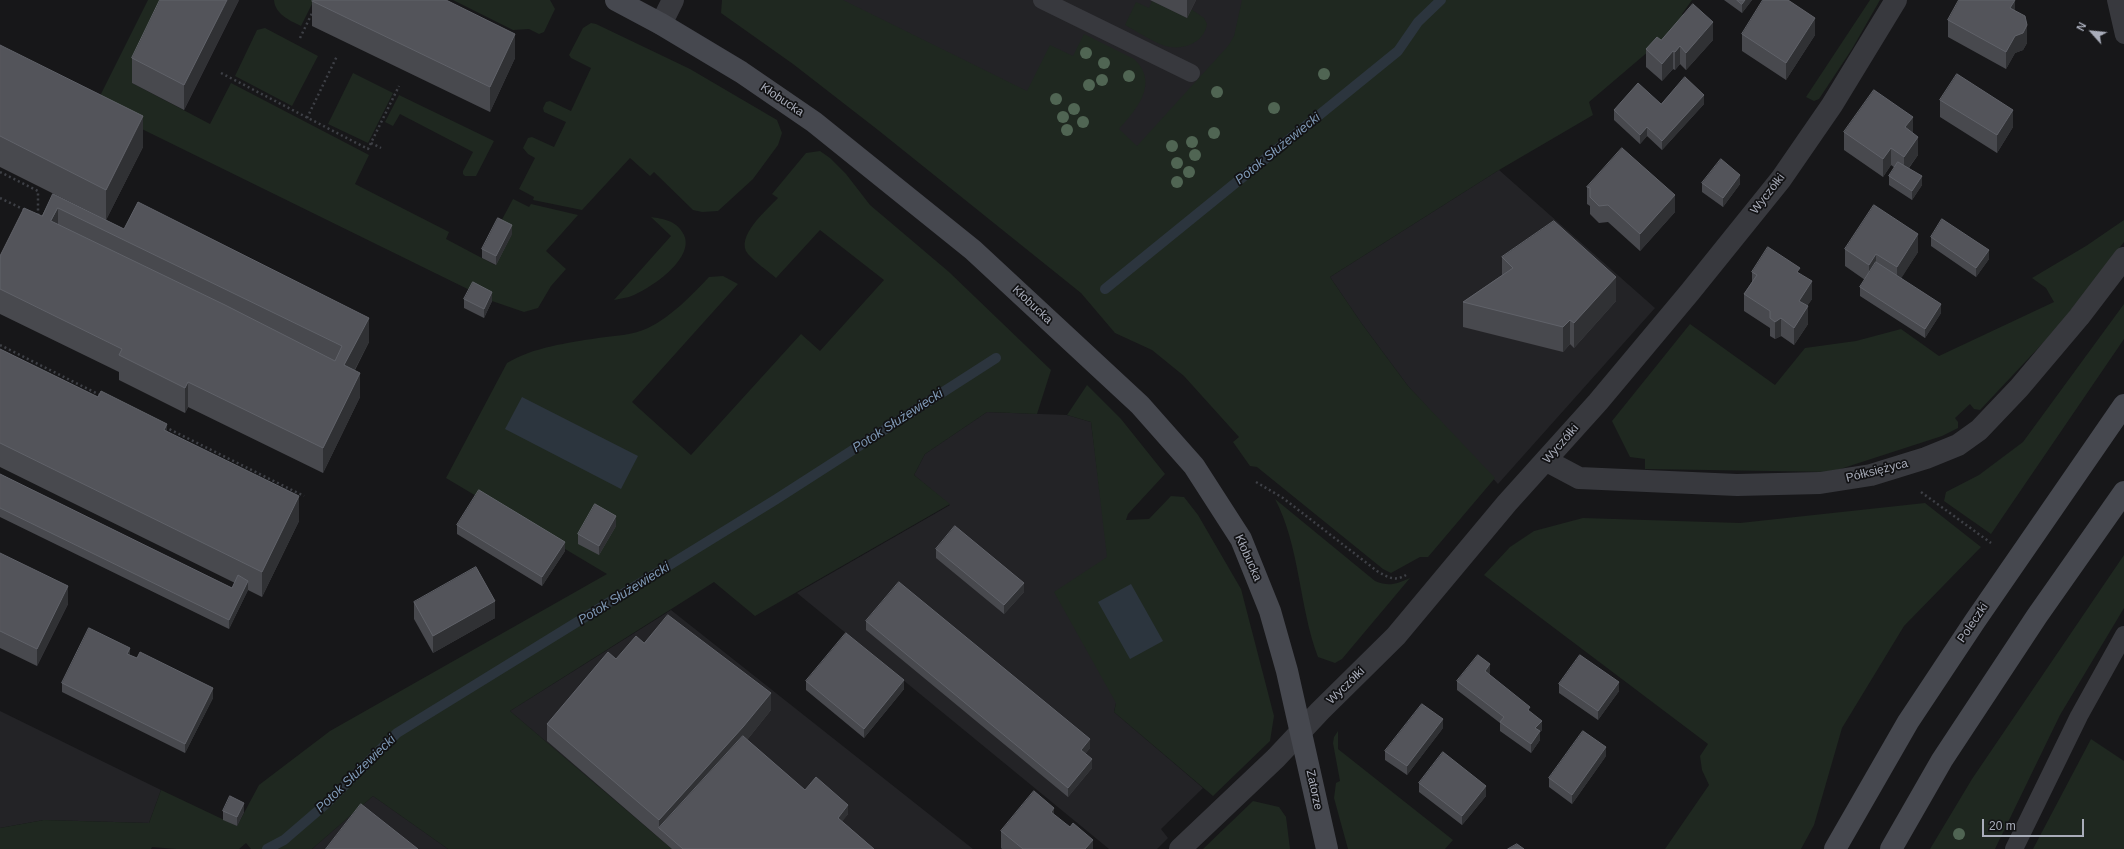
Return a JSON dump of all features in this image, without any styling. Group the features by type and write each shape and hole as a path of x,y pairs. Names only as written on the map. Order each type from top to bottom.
{"street":[{"name":"Kłobucka","path":"616,0 661,24 741,72 814,122 973,250 1140,406 1194,466 1241,539 1270,611 1287,671 1301,731"},
{"path":"661,24 672,0"},
{"name":"Wyczółki","path":"1180,849 1276,758 1396,636 1507,503 1546,461 1690,292 1781,179 1832,105 1896,0"},
{"name":"Półksiężyca","path":"1546,461 1579,478 1737,485 1820,483 1871,475 1926,458 1958,445 1979,430 2019,388 2079,317 2124,258"},
{"name":"Poleczki","path":"1835,849 1908,722 1979,615 2124,405"},
{"path":"1891,849 1946,754 2037,616 2124,492"},
{"name":"Zatorze","path":"1301,731 1327,849"}],"lane":[{"path":"1042,0 1191,73"},
{"path":"2116,0 2124,35"},
{"path":"2014,849 2079,716 2124,635"}],"path":[{"path":"300,38 315,6"},
{"path":"307,118 337,56"},
{"path":"221,73 368,149 399,86"},
{"path":"372,143 381,148"},
{"path":"0,172 38,191 38,217 0,198"},
{"path":"0,345 106,398"},
{"path":"163,426 304,496"},
{"path":"1256,482 1283,498 1389,578 1401,579 1411,573"},
{"path":"1922,492 1991,543"}],"shaded area":[{"path":"148,0 173,0 132,83 210,124 231,83 369,155 355,184 449,232 446,239 495,265 512,234 498,227 513,199 529,207 531,204 578,215 546,251 566,269 551,286 538,308 524,312 492,301 95,106"},
{"path":"274,0 314,0 301,26 283,16 277,9"},
{"path":"453,0 550,0 555,9 544,32 539,34 529,29 513,30"},
{"path":"722,0 843,0 1027,91 1050,45 1073,56 1084,34 1134,59 1142,68 1145,77 1143,96 1138,105 1119,129 1137,146 1228,46 1234,36 1242,0 1692,0 1682,14 1689,20 1656,45 1589,102 1593,115 1499,170 1330,277 1362,324 1408,386 1495,478 1428,557 1420,557 1391,573 1383,569 1257,467 1250,466 1233,442 1239,437 1184,376 1152,350 1115,333 1081,293 878,130 793,64 721,13"},
{"path":"788,0 1434,0 1191,199"},
{"path":"1870,0 1880,0 1852,49 1819,99 1814,101 1806,97"},
{"path":"1152,1 1187,18 1191,9 1204,18 1207,24 1202,36 1192,44 1185,46 1165,46 1125,25 1136,2 1149,8"},
{"path":"591,23 596,24 690,69 777,120 782,133 778,145 753,179 718,211 702,212 693,210 654,172 650,176 630,158 582,210 533,200 534,197 519,189 535,158 528,154 523,148 528,138 532,137 554,147 566,122 544,112 543,108 546,102 550,101 571,111 591,68 571,58 569,55 583,28"},
{"path":"265,28 318,56 292,106 235,76 257,30"},
{"path":"353,73 393,93 368,143 328,124"},
{"path":"399,95 494,141 476,176 465,176 463,174 463,171 473,152 400,114 393,126 385,122"},
{"path":"820,151 830,158 846,174 870,205 949,272 1051,370 1037,414 987,412 925,454 914,475 950,504 755,616 714,582 510,711 672,849 448,849 373,796 312,849 251,849 246,843 239,849 176,849 152,847 151,849 0,849 0,828 44,820 149,823 161,790 237,826 259,785 330,731 607,574 446,478 507,363 528,353 551,346 630,334 648,328 673,312 709,277 723,276 738,284 632,402 691,455 801,334 820,351 884,280 820,230 776,278 748,254 745,247 745,240 760,216 778,198 772,194 806,153"},
{"path":"1499,170 1655,308 1498,484 1408,386 1362,324 1330,277"},
{"path":"651,217 670,222 681,230 686,244 683,254 668,272 648,288 629,297 614,300 671,236"},
{"path":"2124,220 2124,242 2058,327 1980,410 1974,409 1970,404 1955,418 1958,422 1958,428 1942,436 1831,472 1645,469 1645,459 1630,457 1612,421 1690,324 1775,385 1805,348 1856,341 1901,329 1939,356 2054,302 2046,288 2032,278 2086,246"},
{"path":"2124,304 2124,339 1991,534 1944,501 1946,492 1979,475 2023,442"},
{"path":"1087,385 1121,419 1165,474 1128,514 1126,520 1149,519 1171,496 1184,497 1198,515 1241,589 1274,716 1270,741 1213,796 1114,712 1116,703 1054,592 1107,557 1091,422 1067,415"},
{"path":"522,397 638,456 621,489 505,429"},
{"path":"987,412 1067,415 1091,422 1104,523 1149,557 1114,712 1203,788 1161,829 1168,838 1157,849 1109,849 797,593 950,505 914,475 925,454"},
{"path":"1275,499 1375,581 1385,584 1393,584 1410,578 1342,659 1335,663 1318,657 1307,618 1290,536"},
{"path":"1925,503 1981,547 1904,626 1842,728 1814,825 1801,849 1665,849 1709,785 1702,770 1700,756 1708,744 1484,575 1510,547 1534,531 1583,518 1740,523"},
{"path":"2124,555 2124,608 2060,715 1995,849 1930,849 1972,779"},
{"path":"1131,584 1163,641 1130,659 1098,602"},
{"path":"671,610 973,849 672,849 510,711"},
{"path":"0,711 161,790 149,823 44,820 0,828"},
{"path":"1338,731 1338,749 1453,840 1445,849 1348,849 1334,798 1336,783 1340,781 1333,743 1334,737"},
{"path":"2091,739 2124,761 2124,849 2033,849"},
{"path":"373,796 448,849 312,849"},
{"path":"1253,801 1279,807 1286,817 1290,849 1203,849"}],"building":[{"path":"160,0 227,0 184,85 132,58"},
{"path":"446,0 515,34 490,87 312,1"},
{"path":"1737,0 1745,0 1742,4"},
{"path":"1763,0 1788,0 1815,18 1786,63 1742,34"},
{"path":"1959,0 2015,0 2010,8 2025,16 2027,25 2023,33 2015,36 2006,52 1948,20"},
{"path":"1693,4 1713,22 1686,53 1680,46 1675,52 1673,51 1662,64 1646,49 1657,37 1661,40"},
{"path":"0,45 143,116 106,190 0,136"},
{"path":"1957,74 2013,110 1997,135 1940,100"},
{"path":"1685,77 1704,95 1662,141 1647,127 1640,135 1614,110 1638,83 1661,104"},
{"path":"1874,90 1913,117 1905,127 1918,137 1904,157 1891,148 1883,159 1844,132"},
{"path":"1622,148 1675,195 1640,234 1608,205 1599,206 1590,197 1590,188 1587,187"},
{"path":"1721,159 1740,175 1723,198 1702,183"},
{"path":"1898,162 1922,176 1912,191 1889,176"},
{"path":"53,194 124,229 138,202 369,318 344,365 360,373 323,448 188,382 185,388 119,355 122,349 0,289 0,256 24,208 42,216","holes":["58,208 342,346 335,361 225,305 51,221"]},
{"path":"1874,205 1918,234 1897,267 1876,254 1869,265 1845,249"},
{"path":"498,218 512,225 496,256 482,249"},
{"path":"1942,219 1989,250 1976,268 1931,237"},
{"path":"1554,221 1616,277 1574,323 1570,320 1563,327 1463,302 1513,268 1502,257"},
{"path":"1768,247 1800,268 1797,272 1812,281 1799,301 1808,306 1794,328 1781,318 1775,322 1770,318 1770,311 1744,294 1757,275 1752,272"},
{"path":"1876,262 1941,304 1925,329 1860,287"},
{"path":"473,282 492,292 484,309 464,299"},
{"path":"0,349 98,397 101,391 167,424 164,430 299,496 262,572 0,443"},
{"path":"0,474 232,588 238,575 248,581 229,620 0,508"},
{"path":"479,490 565,542 542,577 457,525"},
{"path":"595,504 616,516 599,546 578,534"},
{"path":"955,526 1024,583 1004,605 936,549"},
{"path":"0,553 68,586 37,649 0,631"},
{"path":"476,567 495,601 433,636 414,602"},
{"path":"899,582 1090,739 1081,750 1092,759 1068,788 866,621"},
{"path":"668,615 771,693 743,727 659,820 547,724 608,652 616,659 636,636 644,643"},
{"path":"89,628 130,648 127,654 137,658 140,652 213,688 185,744 62,683"},
{"path":"846,633 904,680 864,729 806,681"},
{"path":"1478,655 1490,664 1485,671 1530,707 1528,710 1542,721 1535,728 1540,731 1531,744 1500,722 1504,717 1457,681"},
{"path":"1580,655 1619,682 1598,711 1559,684"},
{"path":"1422,704 1443,719 1407,766 1385,751"},
{"path":"1583,731 1606,747 1572,795 1549,778"},
{"path":"743,736 805,790 816,777 848,805 838,818 874,849 683,849 659,828"},
{"path":"1443,752 1486,786 1462,816 1419,783"},
{"path":"1034,791 1054,808 1051,812 1070,827 1073,823 1093,840 1085,849 1023,849 1001,831"},
{"path":"230,796 244,803 237,817 223,811"},
{"path":"361,804 418,849 326,849"},
{"path":"1517,844 1524,849 1508,849"}],"waterway":[{"name":"Potok Służewiecki","path":"1105,289 1398,51 1418,22 1441,0"},
{"name":"Potok Służewiecki","path":"267,849 284,840 327,803 397,733 775,500 996,358"}]}
